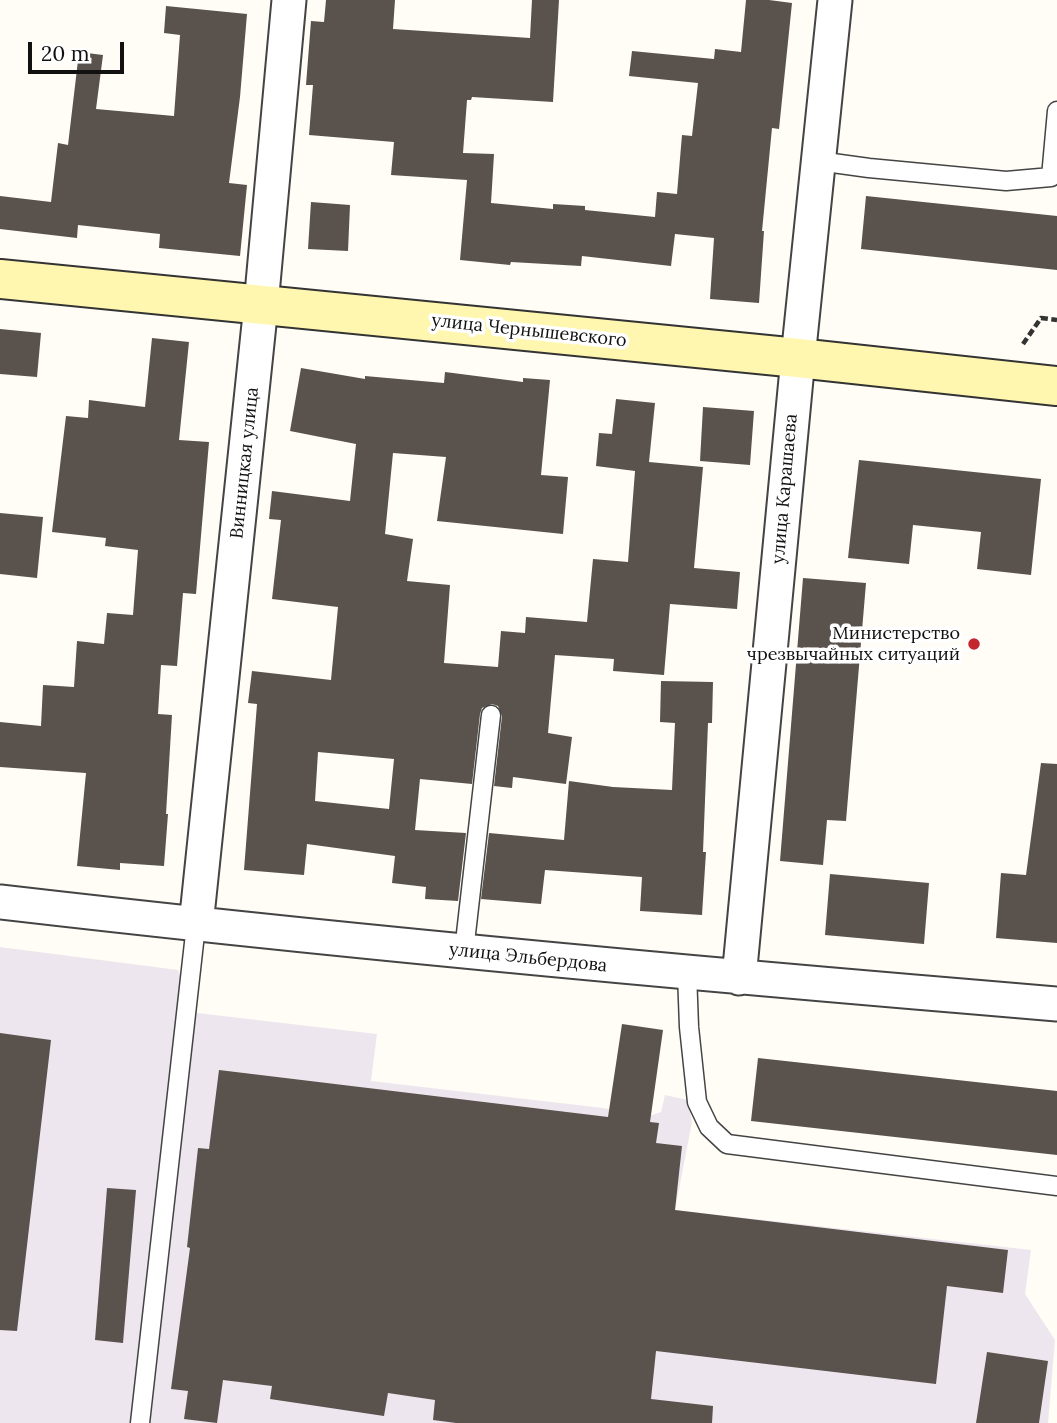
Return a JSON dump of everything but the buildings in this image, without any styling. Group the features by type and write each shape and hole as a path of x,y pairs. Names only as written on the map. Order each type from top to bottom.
{"street":[{"name":"Винницкая улица","path":"196,925 261,305 289,0"},
{"name":"улица Карашаева","path":"739,978 835,0"},
{"name":"улица Чернышевского","path":"0,279 1057,386"},
{"name":"улица Эльбердова","path":"0,902 196,925 687,973 1057,1004"}],"lane":[{"path":"818,161 869,169 1006,181 1051,177 1057,111"},
{"path":"464,951 491,715"},
{"path":"140,1423 196,925"},
{"path":"687,973 689,1027 697,1102 709,1127 727,1144 1057,1186"}],"path":[{"path":"1023,344 1041,318 1057,320"}],"shaded area":[{"path":"0,947 178,970 197,1013 377,1034 371,1081 603,1108 649,1116 661,1112 665,1095 688,1100 692,1122 675,1210 1031,1250 1025,1294 1055,1340 1048,1423 0,1423"}],"place":[{"name":"Министерство чрезвычайных ситуаций","path":"974,644"}]}
